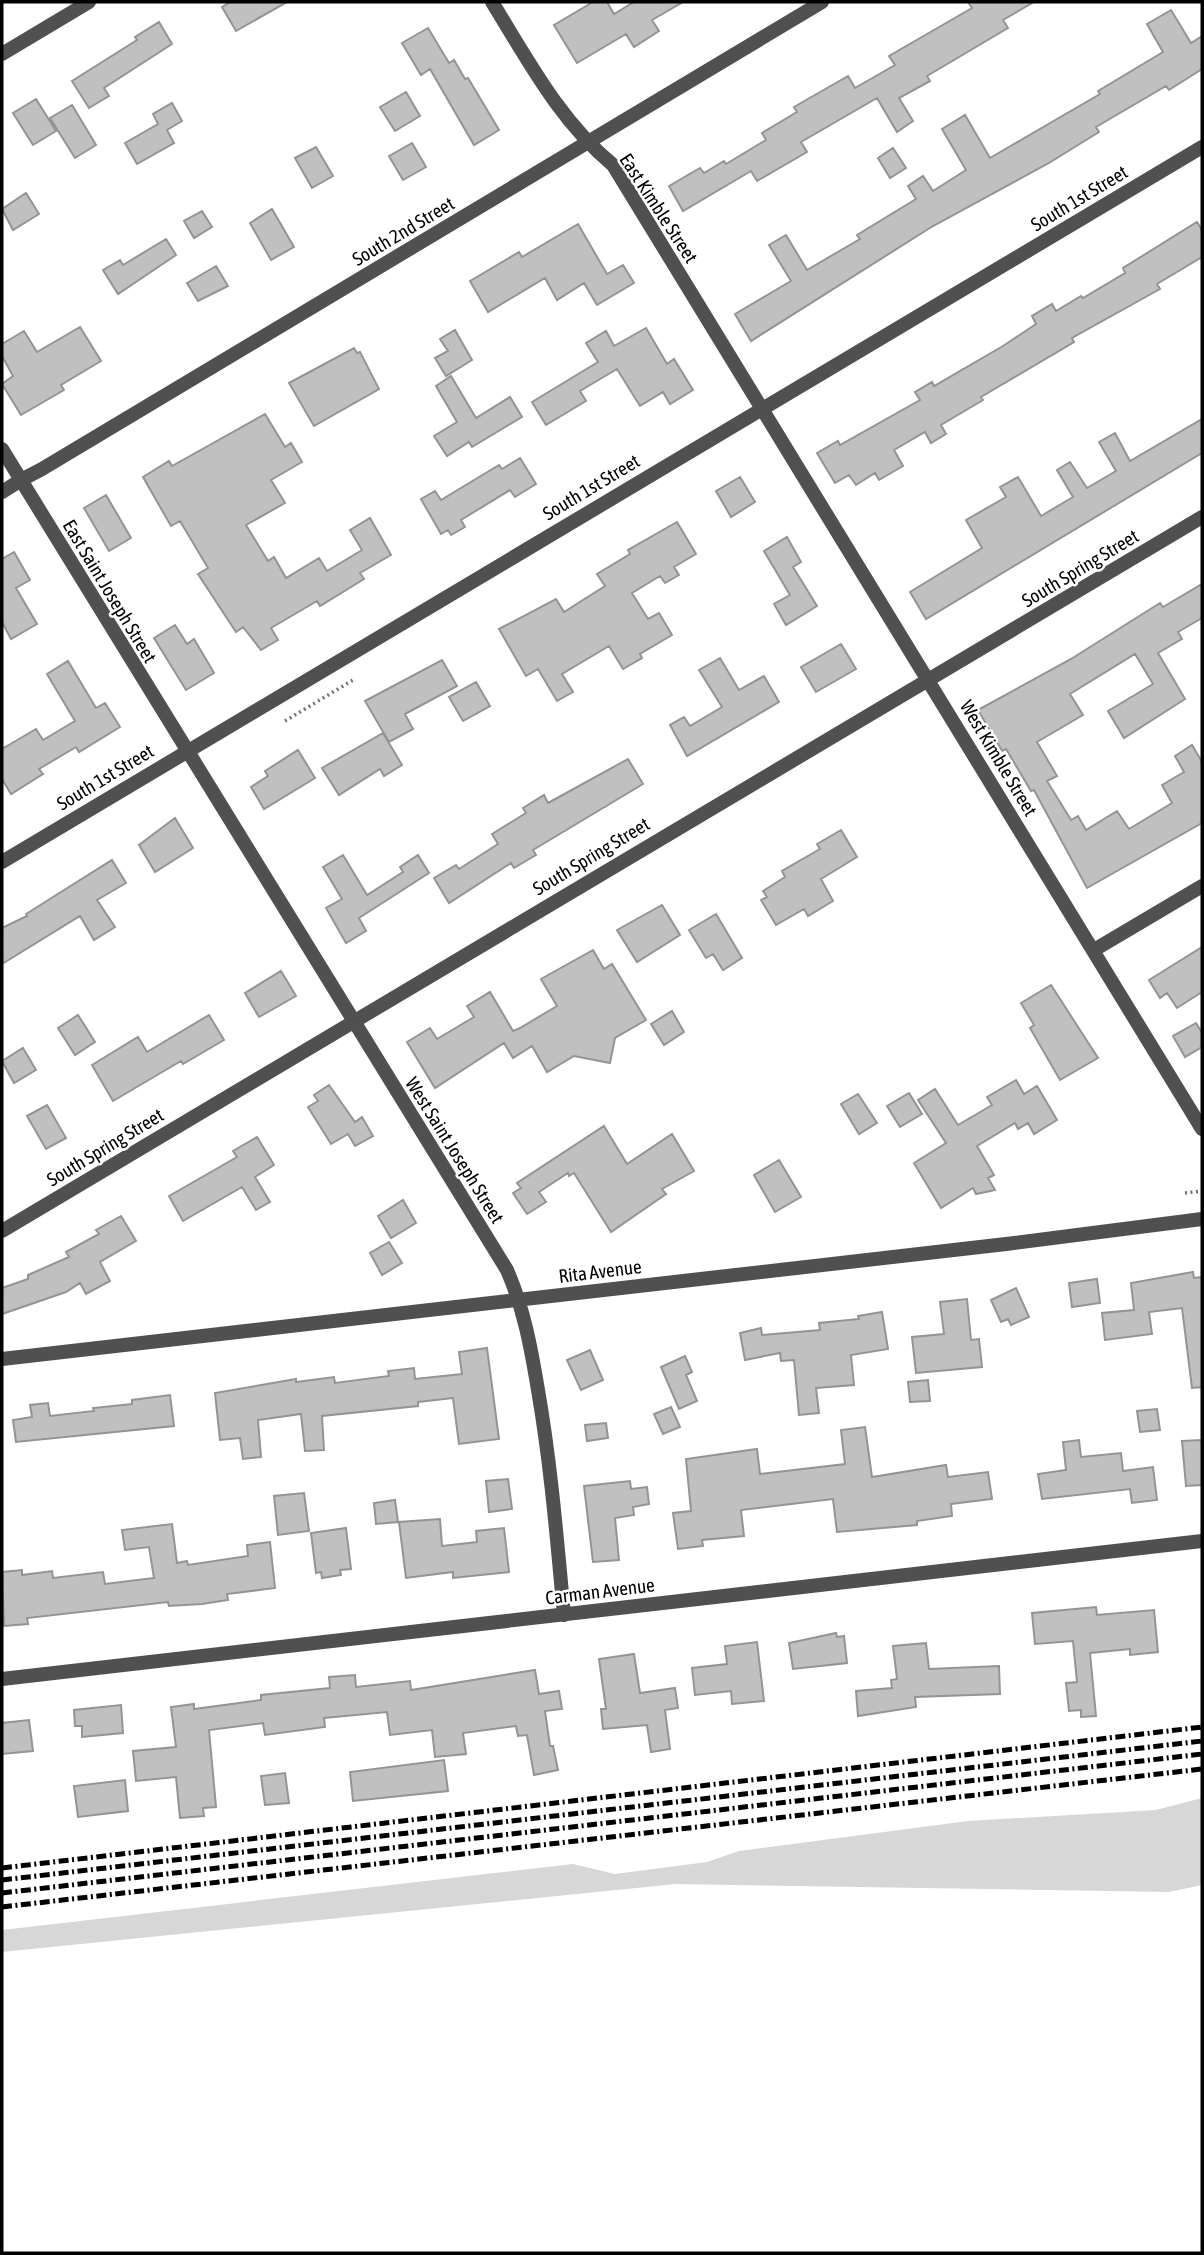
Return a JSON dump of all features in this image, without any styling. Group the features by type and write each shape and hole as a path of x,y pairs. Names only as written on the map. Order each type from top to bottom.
{"street":[{"path":"2,54 89,2"},
{"name":"East Kimble Street","path":"492,2 562,114 587,143 613,165 760,408"},
{"name":"South 2nd Street","path":"2,492 822,2"},
{"name":"South 1st Street","path":"2,862 1202,147"},
{"name":"West Kimble Street","path":"760,408 1202,1129"},
{"name":"East Saint Joseph Street","path":"2,449 186,752"},
{"name":"South Spring Street","path":"2,1231 1202,517"},
{"name":"West Saint Joseph Street","path":"186,752 498,1255 519,1298 551,1472 565,1615"},
{"path":"1094,950 1202,886"},
{"name":"Rita Avenue","path":"2,1359 967,1249 1202,1219"},
{"name":"Carman Avenue","path":"2,1679 565,1615 866,1577 1202,1541"}],"path":[{"path":"285,721 353,680"},
{"path":"1185,1193 1202,1191"}],"shaded area":[{"path":"1202,1798 1202,1885 1169,1892 676,1884 2,1952 2,1930 573,1864 615,1874 707,1862 739,1851 968,1821 1156,1810"}],"building":[{"path":"230,2 287,2 236,31 222,7"},
{"path":"593,2 607,2 614,14 634,2 683,2 652,20 659,31 634,47 626,34 577,63 554,25"},
{"path":"968,2 1034,2 1003,20 1008,28 927,76 930,81 899,98 913,121 897,132 877,98 801,142 807,152 757,181 751,171 683,211 669,186 700,168 704,173 724,161 726,164 766,140 762,133 797,112 794,107 848,76 855,88 895,65 889,56 972,8"},
{"path":"1171,10 1191,43 1202,36 1202,69 1169,90 1166,86 1096,127 1099,132 1049,163 933,226 751,341 735,314 791,281 769,245 786,235 807,270 860,239 857,235 916,199 908,186 923,176 933,191 966,170 942,129 965,115 990,158 1100,94 1098,91 1163,52 1147,24"},
{"path":"159,22 172,44 104,88 109,96 89,108 72,81 137,40 135,37"},
{"path":"428,28 449,63 454,60 465,79 468,78 499,130 474,145 430,69 421,75 402,43"},
{"path":"406,92 420,116 395,131 380,107"},
{"path":"36,99 56,131 33,145 13,113"},
{"path":"172,103 182,121 167,130 174,143 137,164 125,143 158,124 153,114"},
{"path":"72,105 96,145 75,158 50,118"},
{"path":"412,143 426,167 403,180 389,156"},
{"path":"316,147 333,176 312,188 295,158"},
{"path":"893,148 906,168 890,178 878,158"},
{"path":"26,193 39,214 13,230 2,209"},
{"path":"272,209 294,247 271,260 250,223"},
{"path":"202,211 212,227 194,238 184,221"},
{"path":"1197,222 1202,230 1202,257 1157,284 1160,289 1072,338 1074,342 981,397 983,400 941,425 946,434 931,443 925,432 894,450 903,466 879,480 875,473 856,485 849,475 835,483 817,453 838,441 840,445 920,400 915,392 932,382 934,386 1003,346 1036,324 1032,316 1052,304 1056,311 1081,296 1083,298 1125,273 1123,268"},
{"path":"578,224 607,274 623,265 634,283 597,305 584,283 557,300 545,278 488,312 470,281 519,252 522,257"},
{"path":"166,239 176,255 118,294 103,270 120,260 123,265"},
{"path":"216,266 228,286 198,301 187,283"},
{"path":"80,327 101,361 61,385 64,390 21,415 2,384 13,376 2,356 2,344 24,331 37,352"},
{"path":"646,328 667,364 674,359 693,390 670,404 663,392 640,406 617,369 580,391 586,401 546,425 532,402 598,362 586,343 606,331 614,346"},
{"path":"455,330 472,360 446,376 435,358 448,351 440,339"},
{"path":"354,348 357,353 360,352 379,389 314,426 289,383"},
{"path":"451,376 476,418 510,397 522,417 472,447 469,442 447,456 434,436 457,422 436,386"},
{"path":"265,414 285,447 291,443 302,462 271,480 285,503 246,525 268,561 274,557 286,578 319,558 327,571 362,550 350,530 370,518 391,555 360,573 364,579 320,606 317,601 271,628 278,640 261,650 243,627 236,632 198,574 208,568 180,521 171,526 143,477 169,461 172,466"},
{"path":"1202,419 1202,453 926,619 910,592 982,548 966,520 1006,497 1000,487 1018,477 1041,516 1073,497 1057,470 1070,462 1087,488 1116,471 1099,442 1115,433 1130,461"},
{"path":"520,458 536,484 515,497 510,490 461,520 465,527 451,535 448,530 441,534 421,499 435,491 441,500 499,465 502,469"},
{"path":"740,477 755,502 731,517 716,491"},
{"path":"106,495 131,538 109,551 84,508"},
{"path":"677,522 696,554 674,567 679,575 665,583 660,576 632,593 648,619 659,613 672,635 640,654 642,658 623,669 609,646 562,674 573,692 557,701 538,669 526,676 499,629 556,599 564,612 605,586 597,574 630,554 628,550"},
{"path":"787,537 801,562 793,567 817,606 786,625 774,604 790,595 764,551"},
{"path":"14,552 30,580 16,588 37,624 11,639 2,622 2,559"},
{"path":"1202,584 1202,618 1178,632 1182,639 1158,653 1185,699 1124,738 1108,711 1153,684 1135,654 1070,694 1083,715 1037,742 1057,776 1047,781 1071,820 1078,816 1086,830 1117,811 1129,829 1172,803 1162,785 1184,772 1175,756 1192,745 1202,762 1202,823 1087,888 1034,790 1031,791 1006,749 1002,751 978,710 1071,659 1160,603 1163,607"},
{"path":"175,625 187,644 194,639 214,673 186,690 154,638"},
{"path":"841,644 856,669 816,692 801,667"},
{"path":"720,658 739,690 764,676 779,702 687,756 670,725 684,717 690,726 722,707 699,670"},
{"path":"442,660 457,686 405,714 413,729 389,742 365,701"},
{"path":"68,661 96,708 105,703 120,727 79,752 76,747 39,769 43,774 11,794 2,779 2,749 36,729 43,740 75,721 47,674"},
{"path":"476,682 490,706 463,721 449,697"},
{"path":"383,733 402,765 384,776 380,769 339,795 322,768"},
{"path":"298,750 315,778 264,809 251,787 268,776 265,771"},
{"path":"628,759 643,784 533,850 536,855 514,868 511,863 449,903 434,878 456,865 459,869 498,844 492,834 526,813 523,808 544,795 548,803"},
{"path":"175,818 193,848 155,872 139,845"},
{"path":"841,830 857,857 821,879 833,901 808,916 804,909 776,925 761,900 767,897 763,891 785,877 782,871 820,849 817,844"},
{"path":"343,855 367,895 403,872 400,867 418,855 429,873 359,918 366,931 346,943 326,908 342,899 323,867"},
{"path":"112,860 126,883 97,900 115,927 94,940 80,916 2,964 2,928 27,916 26,914"},
{"path":"662,905 680,935 637,962 617,930"},
{"path":"716,914 742,958 723,970 713,954 706,958 689,930"},
{"path":"1202,947 1202,992 1177,1008 1167,993 1160,998 1149,980"},
{"path":"593,950 604,969 612,964 646,1020 615,1038 610,1063 574,1056 547,1072 532,1046 513,1058 504,1043 435,1088 407,1042 430,1028 437,1039 474,1017 467,1006 490,992 513,1031 520,1028 557,1006 541,979"},
{"path":"281,971 296,996 259,1017 245,993"},
{"path":"1051,985 1098,1058 1060,1080 1030,1028 1034,1025 1021,1003"},
{"path":"672,1011 684,1032 664,1045 651,1024"},
{"path":"78,1015 95,1042 75,1055 58,1028"},
{"path":"209,1015 224,1040 183,1064 181,1061 113,1101 92,1065 138,1037 147,1052"},
{"path":"1196,1023 1202,1033 1202,1047 1185,1057 1173,1036"},
{"path":"23,1048 36,1070 14,1083 2,1061"},
{"path":"1016,1080 1024,1094 1037,1086 1057,1120 1034,1134 1028,1123 1018,1129 1015,1123 977,1146 994,1175 988,1178 995,1190 976,1194 973,1188 941,1208 914,1163 946,1143 918,1100 935,1089 958,1125 992,1105 987,1097"},
{"path":"329,1085 355,1122 362,1117 373,1136 355,1146 348,1134 331,1144 308,1107 318,1101 314,1095"},
{"path":"909,1093 922,1114 900,1127 887,1106"},
{"path":"858,1094 877,1123 859,1134 841,1104"},
{"path":"47,1105 66,1138 46,1149 27,1116"},
{"path":"604,1126 627,1164 672,1134 694,1171 662,1189 666,1194 611,1232 574,1173 569,1176 568,1173 539,1192 546,1202 527,1214 513,1193 521,1188 517,1183"},
{"path":"257,1137 274,1165 255,1177 270,1202 256,1210 242,1187 183,1221 169,1196 237,1157 233,1151"},
{"path":"779,1160 801,1197 775,1212 754,1175"},
{"path":"403,1200 416,1223 391,1238 378,1216"},
{"path":"121,1216 136,1241 100,1262 110,1281 86,1294 80,1283 66,1292 2,1314 2,1288 28,1279 28,1275 69,1257 66,1252 99,1234 96,1230"},
{"path":"389,1242 402,1263 382,1275 370,1253"},
{"path":"1193,1272 1194,1278 1202,1277 1202,1387 1192,1388 1182,1308 1149,1312 1152,1334 1105,1340 1102,1313 1134,1310 1131,1283"},
{"path":"1097,1279 1100,1303 1072,1307 1069,1283"},
{"path":"1016,1288 1029,1317 1011,1325 1008,1319 1001,1322 991,1300"},
{"path":"967,1299 971,1340 979,1339 982,1367 916,1373 912,1337 944,1334 940,1302"},
{"path":"882,1312 888,1349 851,1355 854,1385 816,1388 819,1413 799,1415 794,1360 781,1361 780,1353 745,1360 740,1333 761,1328 762,1335 820,1330 819,1323 859,1319 858,1316"},
{"path":"487,1348 499,1439 459,1444 453,1398 418,1402 418,1406 322,1416 324,1450 305,1451 301,1414 258,1420 261,1457 243,1459 240,1438 220,1440 215,1393 296,1379 296,1382 334,1377 335,1383 389,1376 388,1371 414,1368 415,1379 462,1374 459,1352"},
{"path":"590,1350 603,1380 581,1390 567,1360"},
{"path":"685,1356 692,1372 686,1375 697,1401 679,1409 661,1367"},
{"path":"928,1380 930,1401 910,1402 908,1382"},
{"path":"170,1395 174,1426 16,1442 13,1420 32,1417 30,1405 48,1403 50,1416 94,1411 93,1408 132,1404 132,1400"},
{"path":"671,1407 680,1427 663,1434 654,1414"},
{"path":"1157,1409 1160,1430 1140,1432 1137,1411"},
{"path":"606,1423 608,1438 587,1441 585,1425"},
{"path":"865,1427 872,1477 946,1465 948,1477 988,1472 992,1499 951,1504 952,1516 917,1521 917,1525 837,1532 833,1499 741,1510 744,1536 702,1540 703,1546 678,1549 673,1513 691,1511 686,1459 757,1449 760,1474 845,1464 841,1430"},
{"path":"1079,1440 1081,1457 1121,1453 1123,1471 1153,1467 1157,1500 1132,1503 1130,1489 1042,1499 1038,1474 1066,1470 1063,1442"},
{"path":"1202,1440 1202,1485 1186,1486 1182,1441"},
{"path":"508,1479 512,1509 489,1512 486,1481"},
{"path":"630,1481 631,1489 647,1487 649,1504 633,1507 634,1515 615,1518 619,1560 593,1562 584,1486"},
{"path":"304,1493 309,1531 278,1535 274,1496"},
{"path":"395,1500 398,1522 376,1524 374,1503"},
{"path":"440,1519 442,1546 477,1542 476,1531 504,1528 509,1572 453,1578 453,1572 406,1578 399,1522"},
{"path":"172,1524 177,1563 187,1561 188,1565 248,1556 247,1545 270,1542 275,1588 227,1594 228,1600 202,1604 169,1606 168,1602 27,1618 28,1624 4,1626 2,1572 22,1570 22,1575 52,1571 53,1578 103,1572 105,1584 154,1578 149,1547 125,1550 122,1530"},
{"path":"346,1528 351,1569 340,1570 341,1575 322,1578 321,1572 316,1573 311,1533"},
{"path":"1096,1607 1097,1615 1154,1610 1158,1652 1130,1655 1130,1649 1090,1653 1096,1716 1081,1717 1081,1710 1069,1711 1066,1683 1077,1682 1073,1641 1035,1644 1032,1613"},
{"path":"836,1633 837,1637 844,1636 847,1663 793,1669 789,1643"},
{"path":"757,1642 764,1701 732,1704 731,1691 695,1695 692,1668 727,1664 725,1646"},
{"path":"926,1643 929,1669 999,1666 1000,1694 915,1697 916,1707 858,1716 856,1691 892,1688 891,1680 897,1679 893,1646"},
{"path":"634,1654 640,1693 675,1688 678,1708 665,1710 670,1749 651,1752 647,1725 603,1729 601,1709 606,1709 599,1659"},
{"path":"535,1670 539,1694 559,1691 562,1709 545,1711 550,1746 553,1746 558,1770 534,1775 527,1735 518,1736 516,1726 463,1733 466,1754 435,1757 432,1730 390,1735 387,1712 324,1718 325,1727 265,1735 263,1723 209,1730 216,1807 203,1808 204,1816 180,1818 176,1777 136,1781 133,1751 176,1747 171,1707 194,1704 194,1709 261,1700 261,1695 330,1688 329,1677 355,1675 356,1687 410,1681 411,1690"},
{"path":"121,1705 123,1733 82,1737 82,1726 75,1726 74,1710"},
{"path":"29,1720 33,1751 2,1754 2,1723"},
{"path":"444,1760 448,1791 353,1801 350,1772"},
{"path":"285,1773 289,1803 265,1805 261,1776"},
{"path":"125,1780 128,1811 78,1817 74,1786"}],"railway":[{"path":"2,1868 1202,1727"},
{"path":"2,1880 1202,1741"},
{"path":"2,1893 1202,1754"},
{"path":"2,1907 1202,1769"}]}
